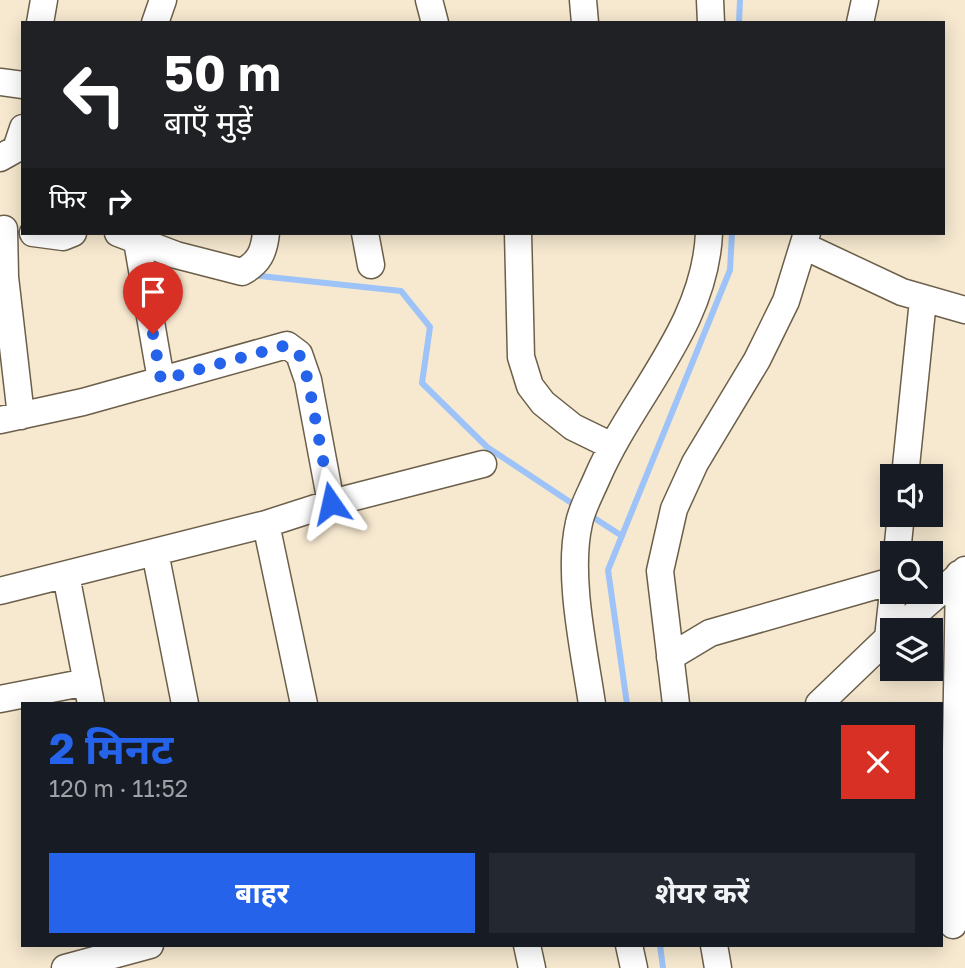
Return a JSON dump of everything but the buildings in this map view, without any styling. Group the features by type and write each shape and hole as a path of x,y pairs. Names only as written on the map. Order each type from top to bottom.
{"street":[{"path":"40,21 44,0"},
{"path":"429,0 434,21"},
{"path":"583,0 585,21"},
{"path":"710,0 710,21"},
{"path":"860,21 865,0"},
{"path":"0,82 21,85"},
{"path":"0,158 16,149 21,134"},
{"path":"9,229 5,278 10,418 83,402 287,345 299,354 308,380 331,503"},
{"path":"48,235 68,235"},
{"path":"127,237 176,255 242,272 256,264 265,246 266,235"},
{"path":"365,235 371,265"},
{"path":"518,235 521,357 530,386 543,403 573,427 612,446"},
{"path":"592,702 575,563 579,522 612,446 688,321 701,288 709,235"},
{"path":"127,237 161,380"},
{"path":"676,702 660,571 674,509 695,463 775,325 786,301 806,240 923,300 965,310"},
{"path":"906,464 923,300"},
{"path":"0,590 266,524 331,503 483,464"},
{"path":"266,524 304,702"},
{"path":"155,552 185,702"},
{"path":"911,618 962,572"},
{"path":"953,925 954,735 962,572"},
{"path":"0,699 89,692 66,575"},
{"path":"670,657 710,633 880,585"},
{"path":"823,702 880,647"},
{"path":"527,947 532,968"},
{"path":"629,947 634,968"},
{"path":"714,947 718,968"},
{"path":"65,968 143,952"}],"waterway":[{"path":"739,21 740,0"},
{"path":"627,702 608,570 730,270 732,235"},
{"path":"260,276 401,291 430,327 422,383 487,447 576,506"},
{"path":"588,514 622,536"},
{"path":"660,947 663,968"}],"route":[{"path":"153,334 161,380 287,345 299,354 308,380 331,503"}]}
